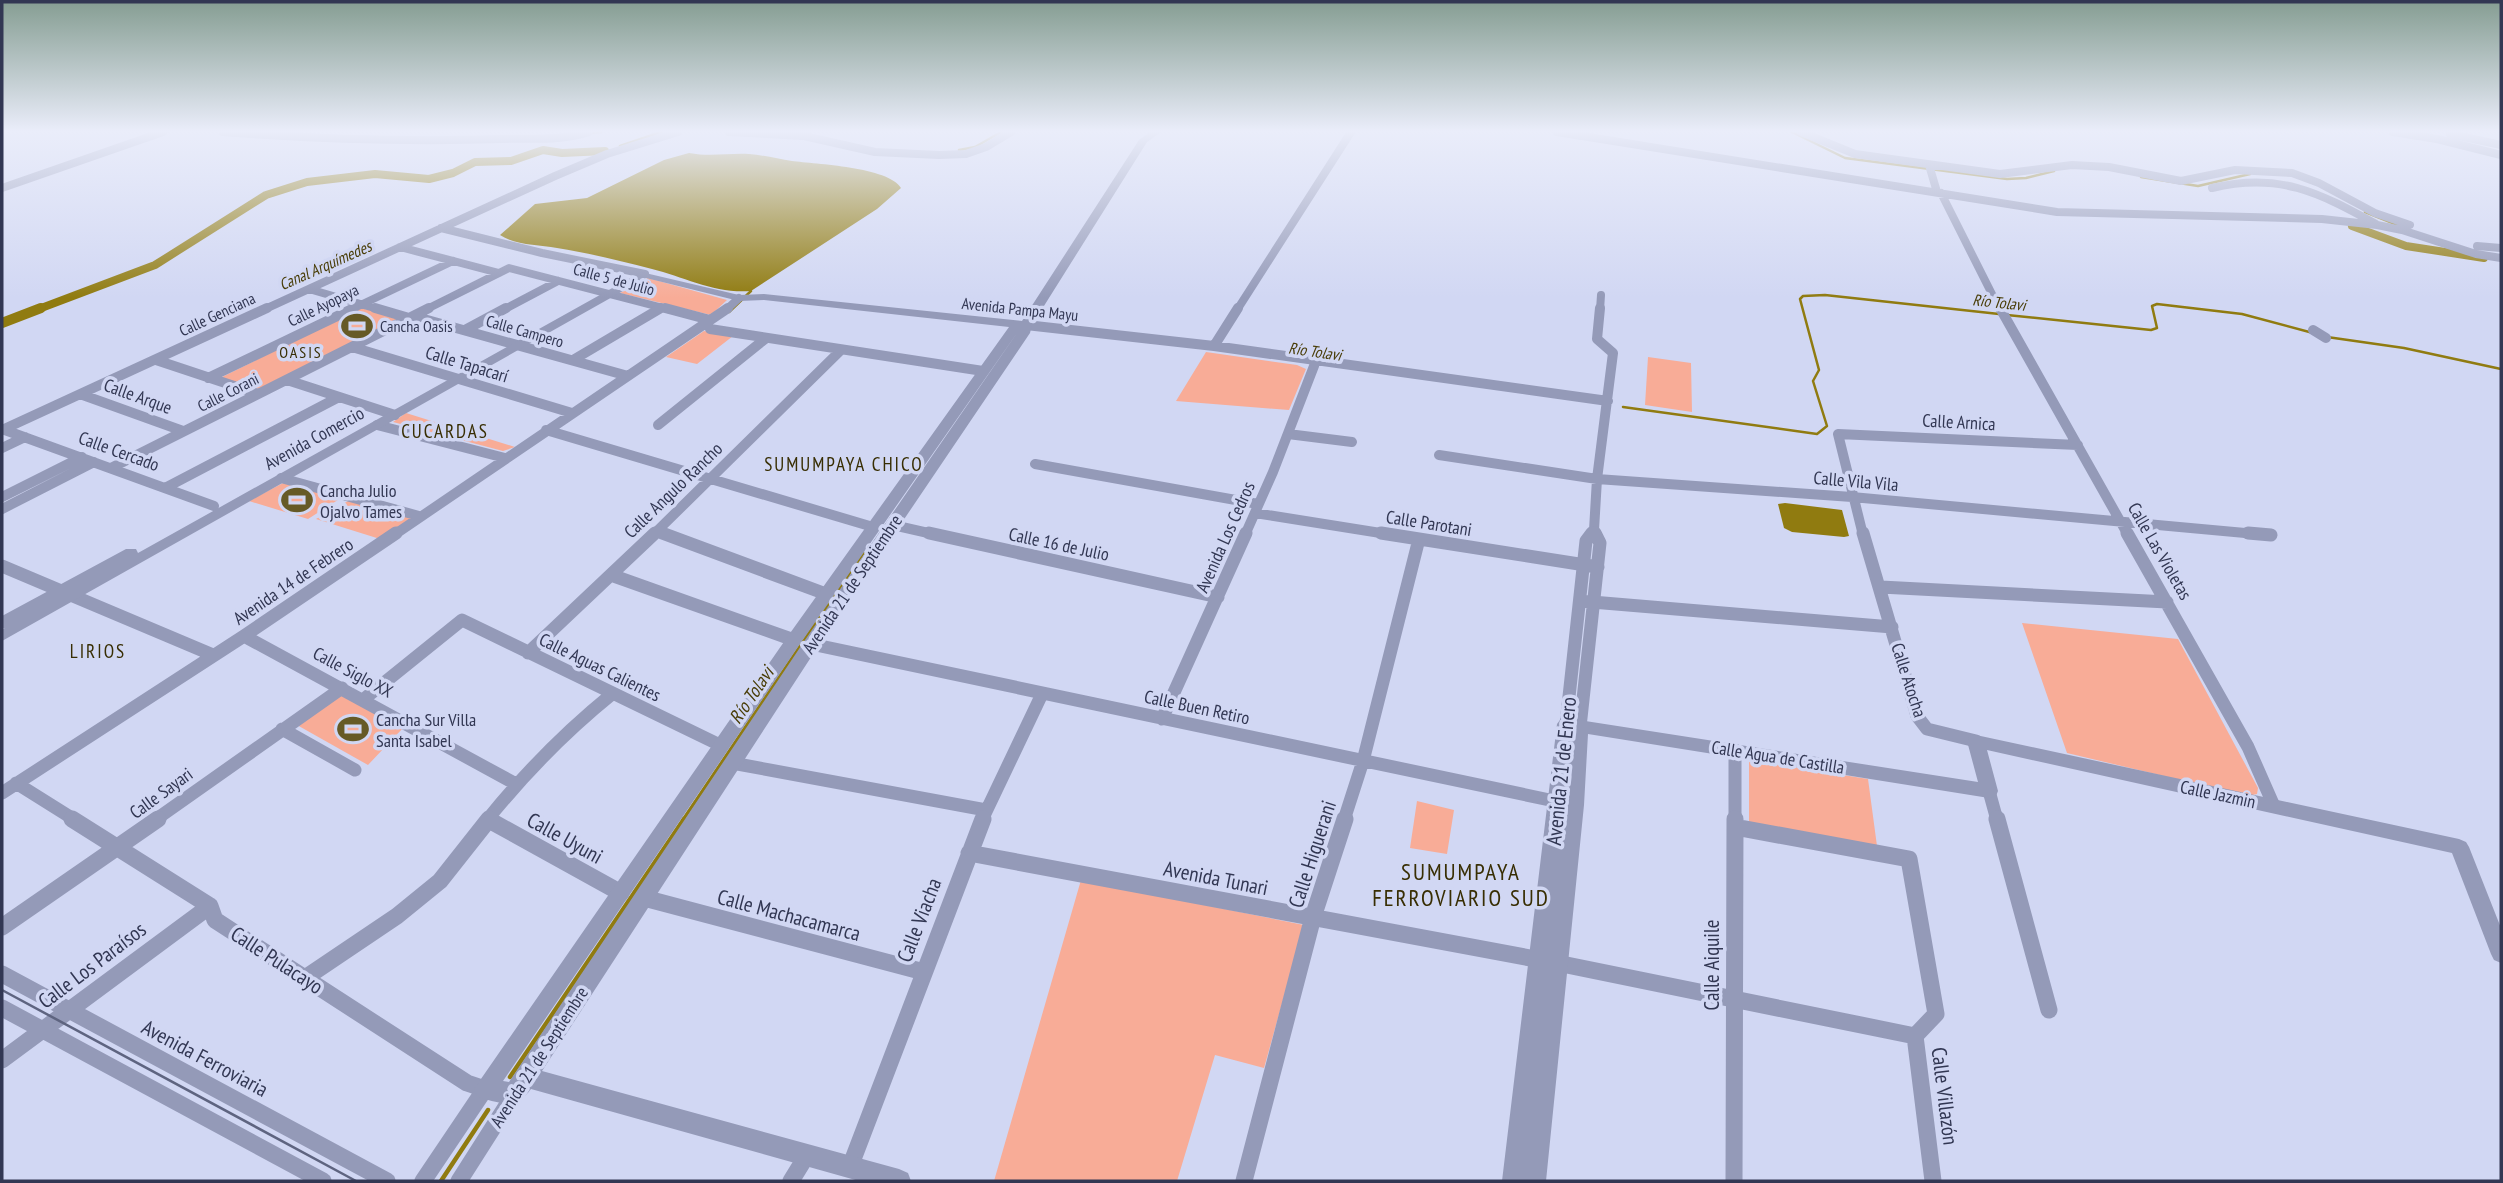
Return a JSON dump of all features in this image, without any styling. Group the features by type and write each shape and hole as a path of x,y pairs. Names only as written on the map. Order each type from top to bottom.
{"street":[{"name":"Calle Genciana","path":"2,421 531,187"},
{"name":"Avenida 21 de Septiembre","path":"423,1181 722,746 893,525 1113,187"},
{"path":"1214,346 1316,187"},
{"path":"1903,187 2057,212 2322,219 2377,225 2402,230 2476,254 2501,258"},
{"name":"Calle Las Violetas","path":"1937,187 2004,316 2248,747 2274,806"},
{"path":"2307,187 2377,225"},
{"path":"2327,187 2380,215 2472,245 2501,248"},
{"name":"Calle Genciana","path":"2,429 439,227"},
{"name":"Avenida Pampa Mayu","path":"439,227 739,298 764,297 1022,328 1370,374"},
{"path":"400,247 499,273"},
{"name":"Calle Ayopaya","path":"208,378 453,261"},
{"name":"Calle Corani","path":"111,468 509,268"},
{"name":"Calle 5 de Julio","path":"509,268 662,308 710,324"},
{"name":"Avenida Comercio","path":"2,623 212,519 218,508 281,478 645,274"},
{"path":"465,330 558,281"},
{"name":"Calle Campero","path":"309,289 628,376"},
{"name":"Avenida 21 de Enero","path":"1514,1181 1528,1141 1587,602 1598,567 1600,543 1594,530 1597,479 1613,353 1597,339 1601,295"},
{"name":"Avenida 14 de Febrero","path":"2,793 244,636 505,458 550,431 572,413 710,324 739,298"},
{"path":"573,360 662,308"},
{"path":"710,324 765,339 984,371"},
{"name":"Avenida Pampa Mayu","path":"1022,328 1214,346 1607,404"},
{"name":"Avenida 21 de Septiembre","path":"459,1181 732,763 803,642 826,594 984,371 1022,328"},
{"path":"2315,331 2326,338"},
{"path":"658,425 765,339"},
{"name":"Calle Tapacarí","path":"352,347 572,413"},
{"name":"Calle Angulo Rancho","path":"528,653 840,351"},
{"path":"156,360 258,394"},
{"name":"Avenida Los Cedros","path":"1162,719 1289,434 1314,366"},
{"path":"287,380 395,415"},
{"path":"1456,386 1607,404"},
{"name":"Calle Arque","path":"80,394 183,431"},
{"path":"165,488 339,397"},
{"path":"377,425 505,458"},
{"name":"Calle Cercado","path":"2,429 218,508"},
{"path":"550,431 873,527"},
{"path":"1289,434 1352,442"},
{"name":"Calle Arnica","path":"1838,434 2078,445"},
{"name":"Calle Atocha","path":"1838,434 1852,497 1881,587 1917,716 1927,729 1976,741"},
{"path":"2,448 25,438"},
{"name":"Calle Vila Vila","path":"1439,455 1597,479 1852,497 2271,535"},
{"path":"2,497 82,457"},
{"path":"2,509 94,462"},
{"name":"Calle Parotani","path":"1035,464 1419,539 1598,567"},
{"path":"281,478 419,516"},
{"name":"Calle 16 de Julio","path":"893,525 1218,597"},
{"name":"Avenida 21 de Enero","path":"1587,602 1584,565 1586,541 1594,530"},
{"path":"657,531 826,594"},
{"name":"Calle Higuerani","path":"1244,1181 1313,917 1363,761 1419,539"},
{"path":"2,566 213,655"},
{"name":"Calle Buen Retiro","path":"611,575 803,642 1566,804"},
{"path":"1881,587 2167,602"},
{"name":"Avenida Comercio","path":"2,636 67,593"},
{"path":"1587,602 1892,627"},
{"name":"Calle Aguas Calientes","path":"364,699 462,620 722,746"},
{"name":"Calle Siglo XX","path":"244,636 516,784"},
{"name":"Calle Sayari","path":"2,927 341,688"},
{"path":"305,978 397,916 440,881 516,784 569,729 612,694"},
{"name":"Calle Viacha","path":"850,1167 986,810 1042,694"},
{"name":"Calle Agua de Castilla","path":"1573,725 1989,791"},
{"path":"282,729 355,770"},
{"path":"1976,741 2049,1010"},
{"name":"Calle Jazmin","path":"1976,741 2459,846 2501,954"},
{"name":"Calle Aiquile","path":"1734,1181 1735,750"},
{"path":"732,763 986,810"},
{"name":"Calle Pulacayo","path":"16,783 210,906 215,920 467,1083 485,1089 520,1085 807,1155 899,1181"},
{"name":"Calle Uyuni","path":"489,820 621,893"},
{"name":"Calle Villazón","path":"1735,827 1909,859 1936,1014 1915,1036 1933,1181"},
{"name":"Avenida Tunari","path":"969,853 1547,961 1915,1036"},
{"name":"Calle Machacamarca","path":"644,898 923,972"},
{"name":"Calle Los Paraísos","path":"2,1060 210,906"},
{"name":"Avenida Ferroviaria","path":"2,974 387,1181"},
{"path":"2,1009 323,1181"},
{"name":"Avenida 21 de Enero","path":"1528,1141 1534,1181"},
{"path":"792,1181 807,1155"}],"shaded area":[{"path":"609,187 901,188 877,209 751,291 725,290 629,263 520,243 500,235 535,204 587,198"},
{"path":"648,278 727,300 711,315 620,293"},
{"path":"361,308 399,318 263,388 254,389 220,378"},
{"path":"704,331 733,336 697,364 666,357"},
{"path":"1206,352 1297,365 1306,369 1289,410 1176,401"},
{"path":"1648,357 1691,363 1692,412 1645,405"},
{"path":"406,413 515,447 503,451 393,422"},
{"name":"Cancha Julio Ojalvo Tames","path":"285,482 341,498 308,519 249,501"},
{"path":"350,500 412,518 380,539 316,519"},
{"path":"1778,504 1842,510 1849,536 1792,532 1784,528"},
{"path":"2022,623 2178,639 2258,788 2257,794 2248,796 2067,753"},
{"path":"341,695 403,728 368,765 297,725"},
{"path":"1749,760 1868,779 1877,846 1749,823"},
{"path":"1417,801 1454,810 1447,854 1410,848"},
{"path":"1081,880 1304,925 1264,1068 1215,1055 1177,1181 994,1181"}],"waterway":[{"path":"36,310 155,265 266,195 291,187"},
{"path":"2365,212 2400,226"},
{"path":"2352,226 2406,246 2484,258"},
{"path":"729,312 751,291"},
{"name":"Río Tolavi","path":"1623,407 1817,434 1827,426 1813,381 1819,370 1800,299 1803,296 1825,295 1999,314"},
{"name":"Río Tolavi","path":"2007,315 2151,330 2157,328 2152,306 2157,304 2242,314 2313,333"},
{"path":"2,323 41,308"},
{"name":"Río Tolavi","path":"2327,337 2404,348 2501,369"},
{"name":"Río Tolavi","path":"683,820 863,553"},
{"name":"Río Tolavi","path":"510,1077 684,819"},
{"name":"Río Tolavi","path":"441,1181 488,1110"}],"tram line":[{"path":"2,990 356,1181"}],"place":[{"name":"Cancha Oasis","path":"357,326"},
{"name":"Cancha Julio Ojalvo Tames","path":"297,500"},
{"name":"Cancha Sur Villa Santa Isabel","path":"353,729"}],"district":[{"name":"OASIS","path":"301,352"},
{"name":"CUCARDAS","path":"445,431"},
{"name":"SUMUMPAYA CHICO","path":"844,464"},
{"name":"LIRIOS","path":"98,651"},
{"name":"SUMUMPAYA FERROVIARIO SUD","path":"1461,884"}],"water label":[{"name":"Canal Arquímedes","path":"325,265"}]}
